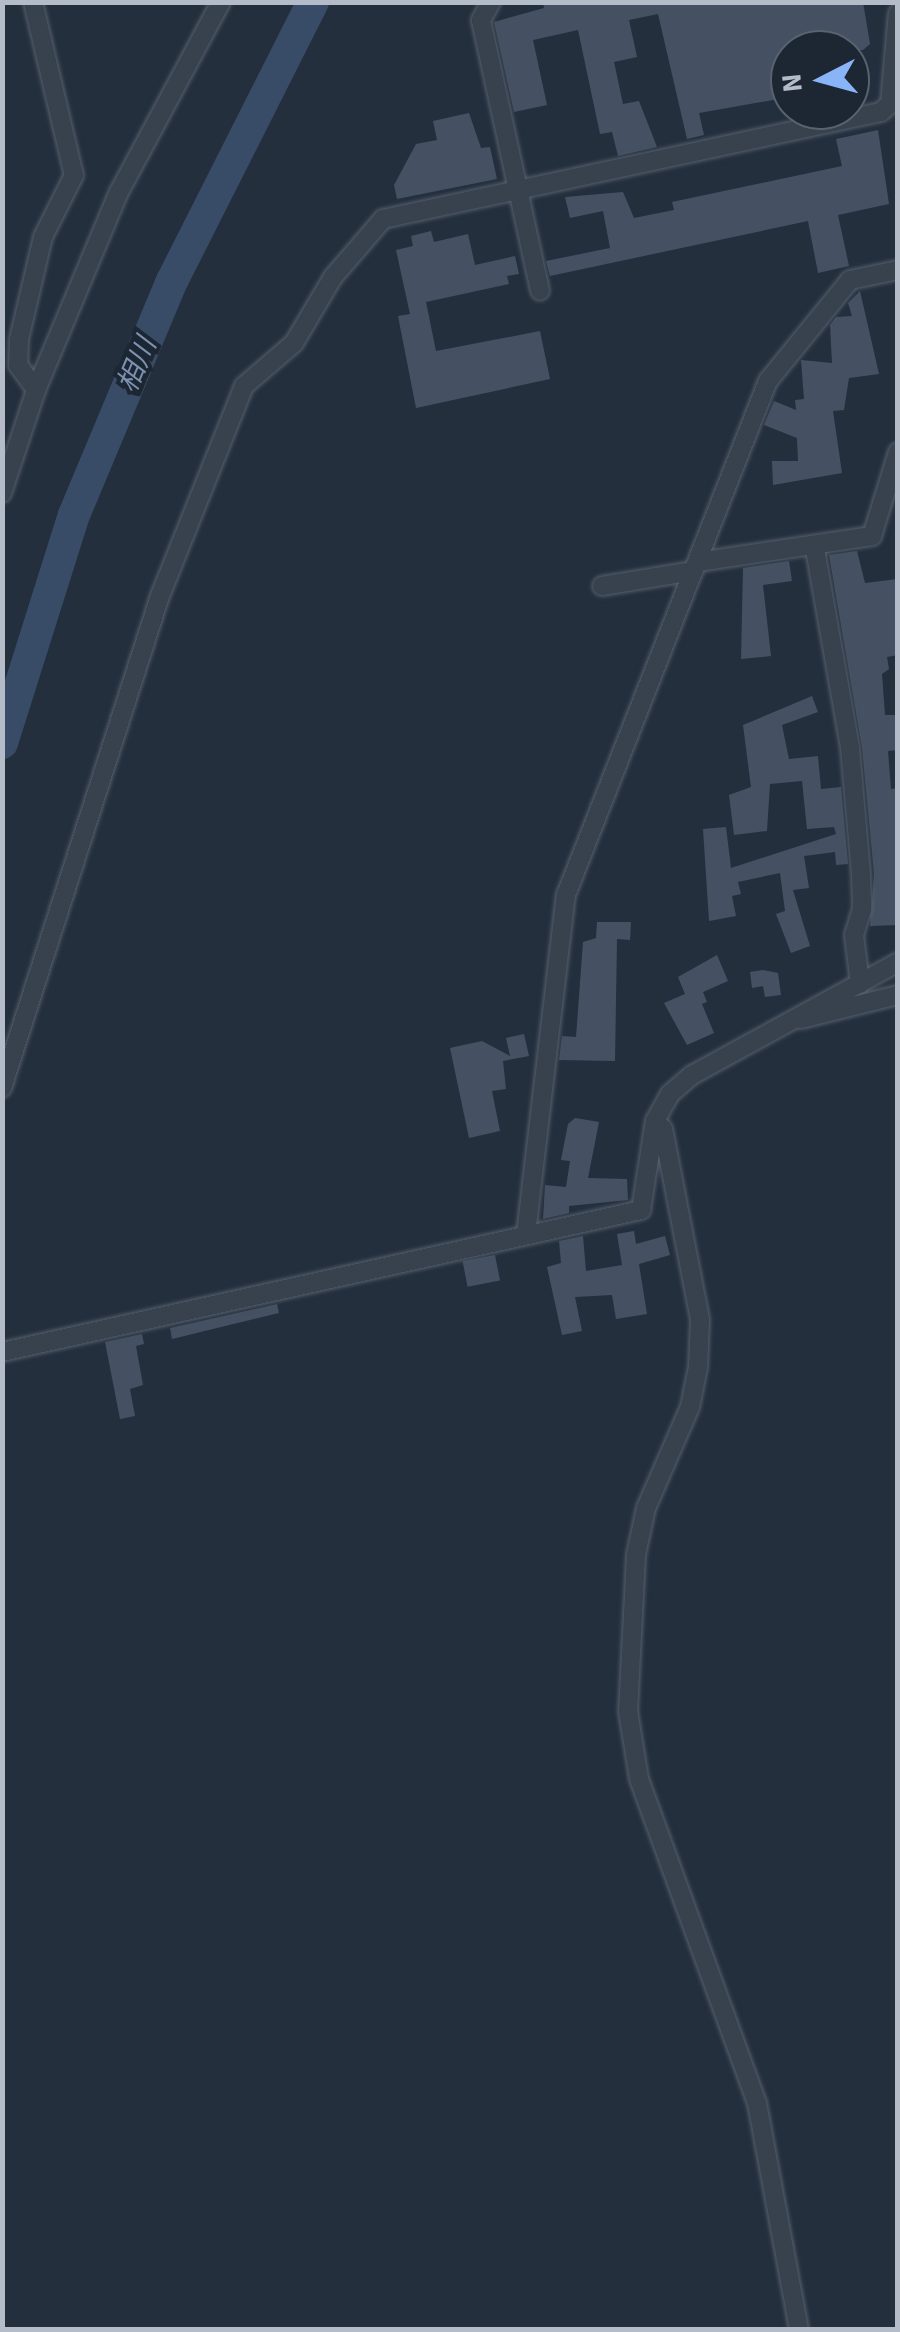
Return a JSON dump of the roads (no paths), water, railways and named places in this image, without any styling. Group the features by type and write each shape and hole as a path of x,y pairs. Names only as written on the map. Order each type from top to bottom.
{"street":[{"path":"34,2 74,175 43,237 19,339 18,364 36,390"},
{"path":"2,492 36,390 119,192 220,2"},
{"path":"490,2 481,20 540,291"},
{"path":"2,1088 160,596 244,386 294,343 333,277 383,219 881,112 890,104 898,14"},
{"path":"526,1234 566,895 768,381 786,352 850,280 898,270"},
{"path":"602,586 872,536 898,452"},
{"path":"815,549 850,748 862,909 854,935 860,984"},
{"path":"2,1352 642,1210 656,1121 670,1094 692,1074 898,962"},
{"path":"791,1020 898,995"},
{"path":"656,1121 663,1128 700,1320 698,1368 690,1407 646,1508 636,1555 628,1712 639,1779 715,2003 757,2102 799,2330"}],"waterway":[{"name":"相川","path":"2,743 74,515 172,281 313,2"}]}
